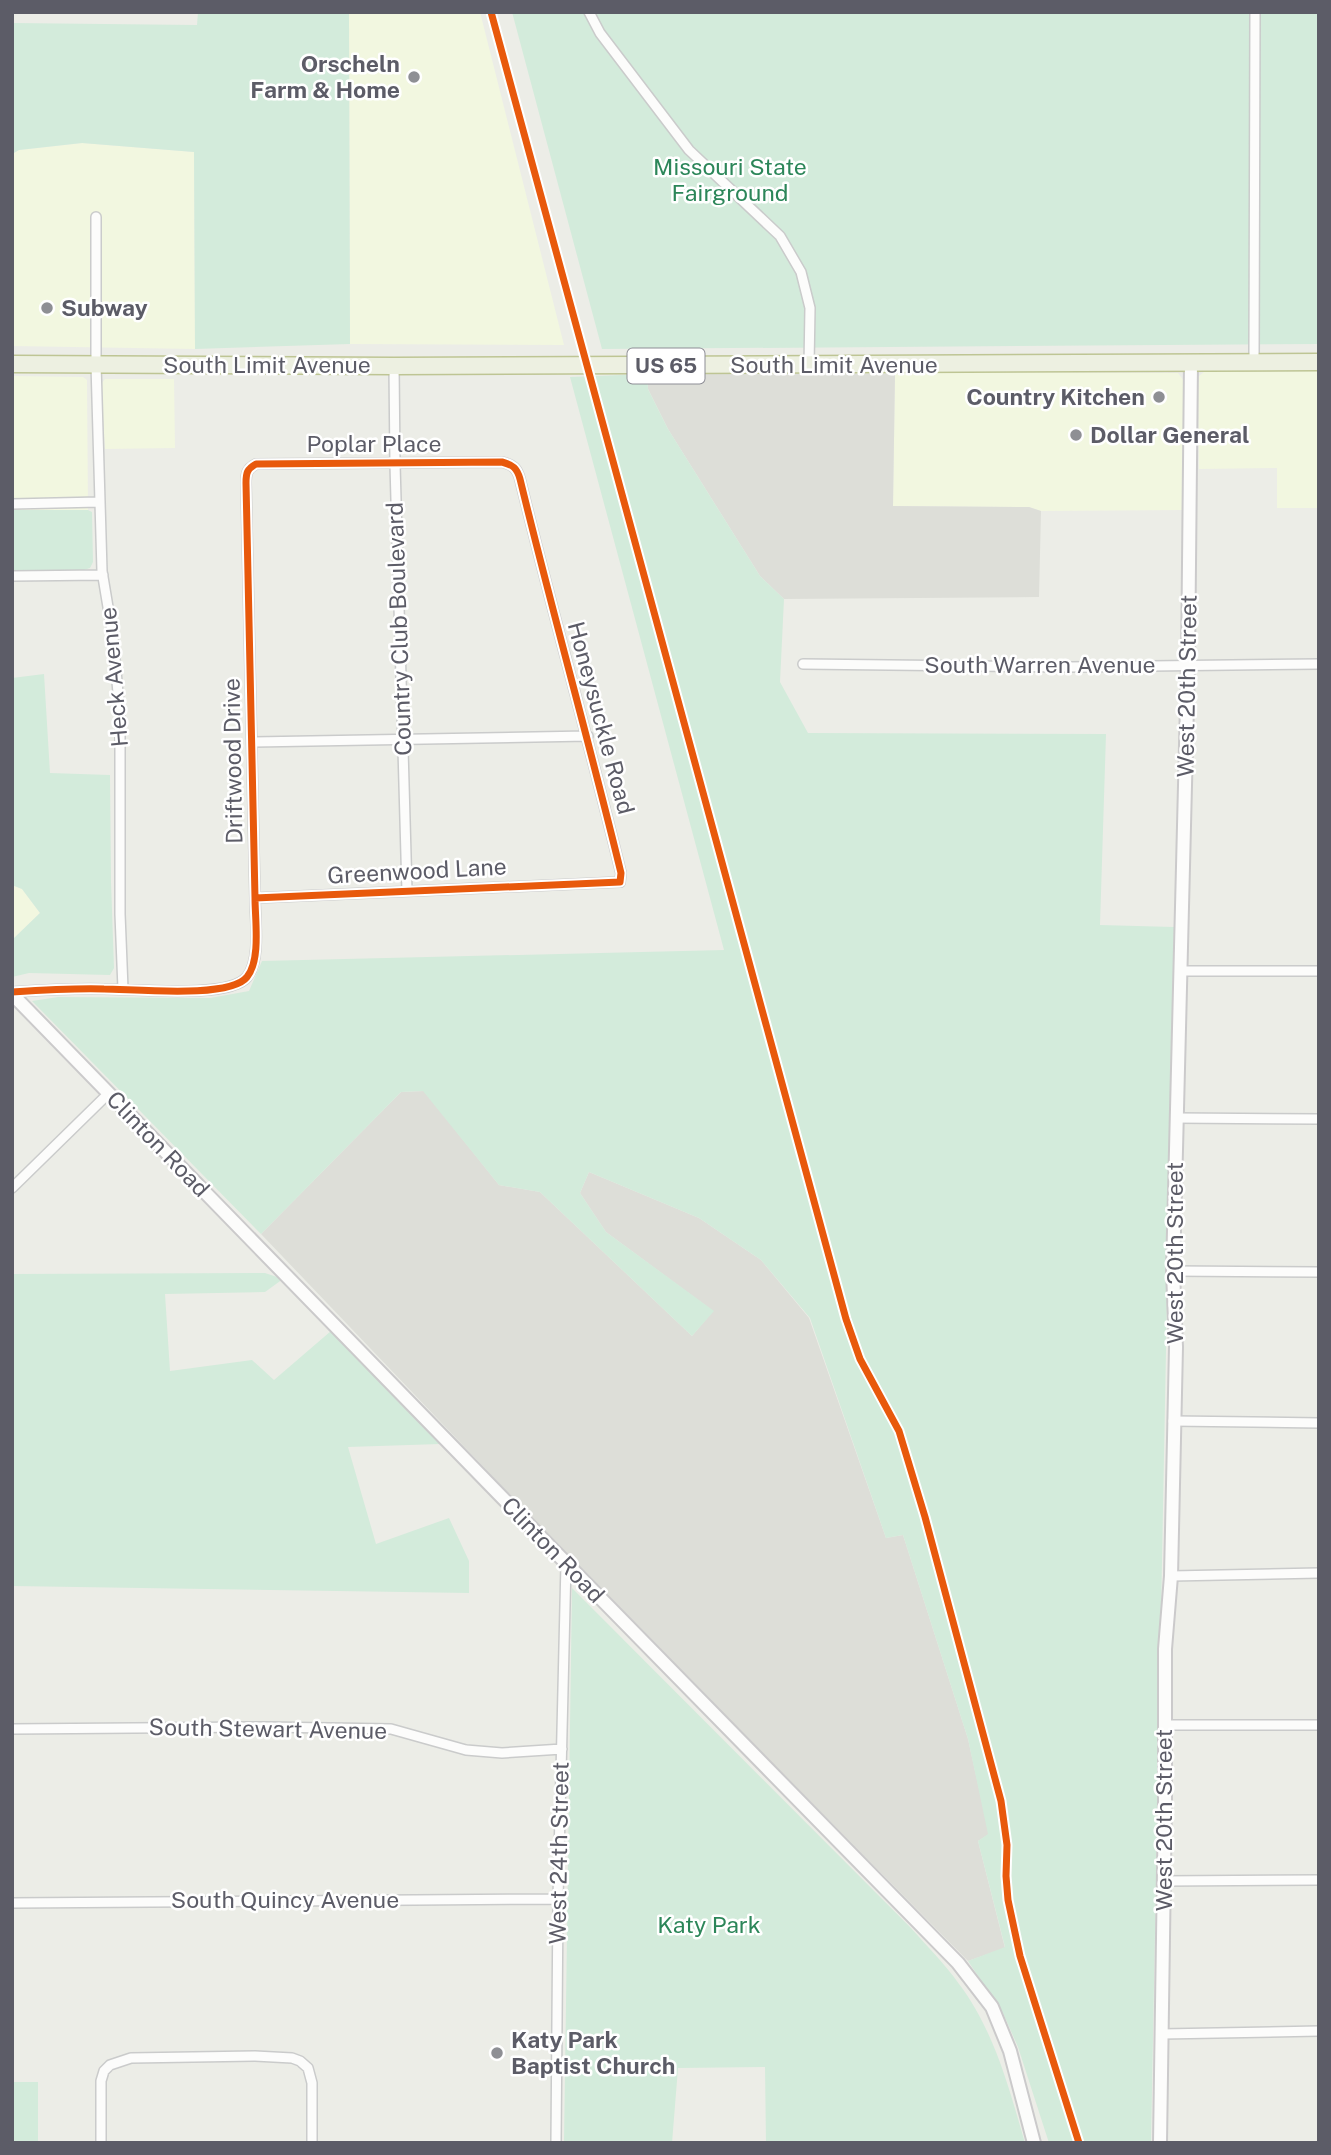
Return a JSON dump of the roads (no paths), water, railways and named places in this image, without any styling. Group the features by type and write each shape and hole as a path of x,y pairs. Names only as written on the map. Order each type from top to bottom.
{"highway":[{"name":"South Limit Avenue","path":"12,364 394,366 1319,362"}],"street":[{"path":"589,12 600,33 689,150 780,236 801,272 810,308 809,365"},
{"path":"1254,362 1255,12"},
{"name":"Heck Avenue","path":"96,217 99,502 103,575 113,637 120,715 120,914 123,989"},
{"name":"West 20th Street","path":"1160,2143 1165,1649 1171,1576 1175,1347 1172,1271 1188,664 1191,363"},
{"name":"Country Club Boulevard","path":"394,366 394,464 407,891"},
{"name":"Poplar Place","path":"247,544 246,475 250,467 256,464 511,464 518,471 531,526"},
{"path":"12,504 99,502"},
{"name":"Honeysuckle Road","path":"531,526 587,736 621,878 620,882 614,883 581,884"},
{"name":"Driftwood Drive","path":"123,989 169,991 237,985 249,975 255,956 247,544"},
{"path":"12,576 103,575"},
{"name":"South Warren Avenue","path":"803,664 1069,667 1319,664"},
{"path":"252,742 587,736"},
{"name":"Greenwood Lane","path":"255,898 581,884"},
{"path":"1181,971 1319,971"},
{"path":"12,993 123,989"},
{"name":"Clinton Road","path":"12,993 958,1963 992,2007 1010,2052 1034,2143"},
{"path":"12,1188 109,1093"},
{"path":"1175,1118 1319,1119"},
{"path":"1172,1271 1319,1272"},
{"path":"1173,1421 1319,1423"},
{"name":"West 24th Street","path":"556,2143 558,1899 566,1563"},
{"path":"1171,1576 1319,1573"},
{"path":"1165,1725 1319,1725"},
{"name":"South Stewart Avenue","path":"12,1729 391,1729 466,1750 502,1754 562,1749"},
{"path":"1164,1881 1319,1880"},
{"name":"South Quincy Avenue","path":"12,1903 558,1899"},
{"path":"1162,2034 1319,2031"},
{"path":"101,2143 101,2081 104,2071 110,2065 131,2058 255,2056 292,2058 308,2068 312,2083 312,2143"}],"place":[{"name":"Orscheln Farm & Home","path":"414,77"},
{"name":"Subway","path":"47,308"},
{"name":"Country Kitchen","path":"1159,397"},
{"name":"Dollar General","path":"1076,435"},
{"name":"Katy Park Baptist Church","path":"497,2053"}],"park label":[{"name":"Missouri State Fairground","path":"730,180"},
{"name":"Katy Park","path":"709,1925"}]}
